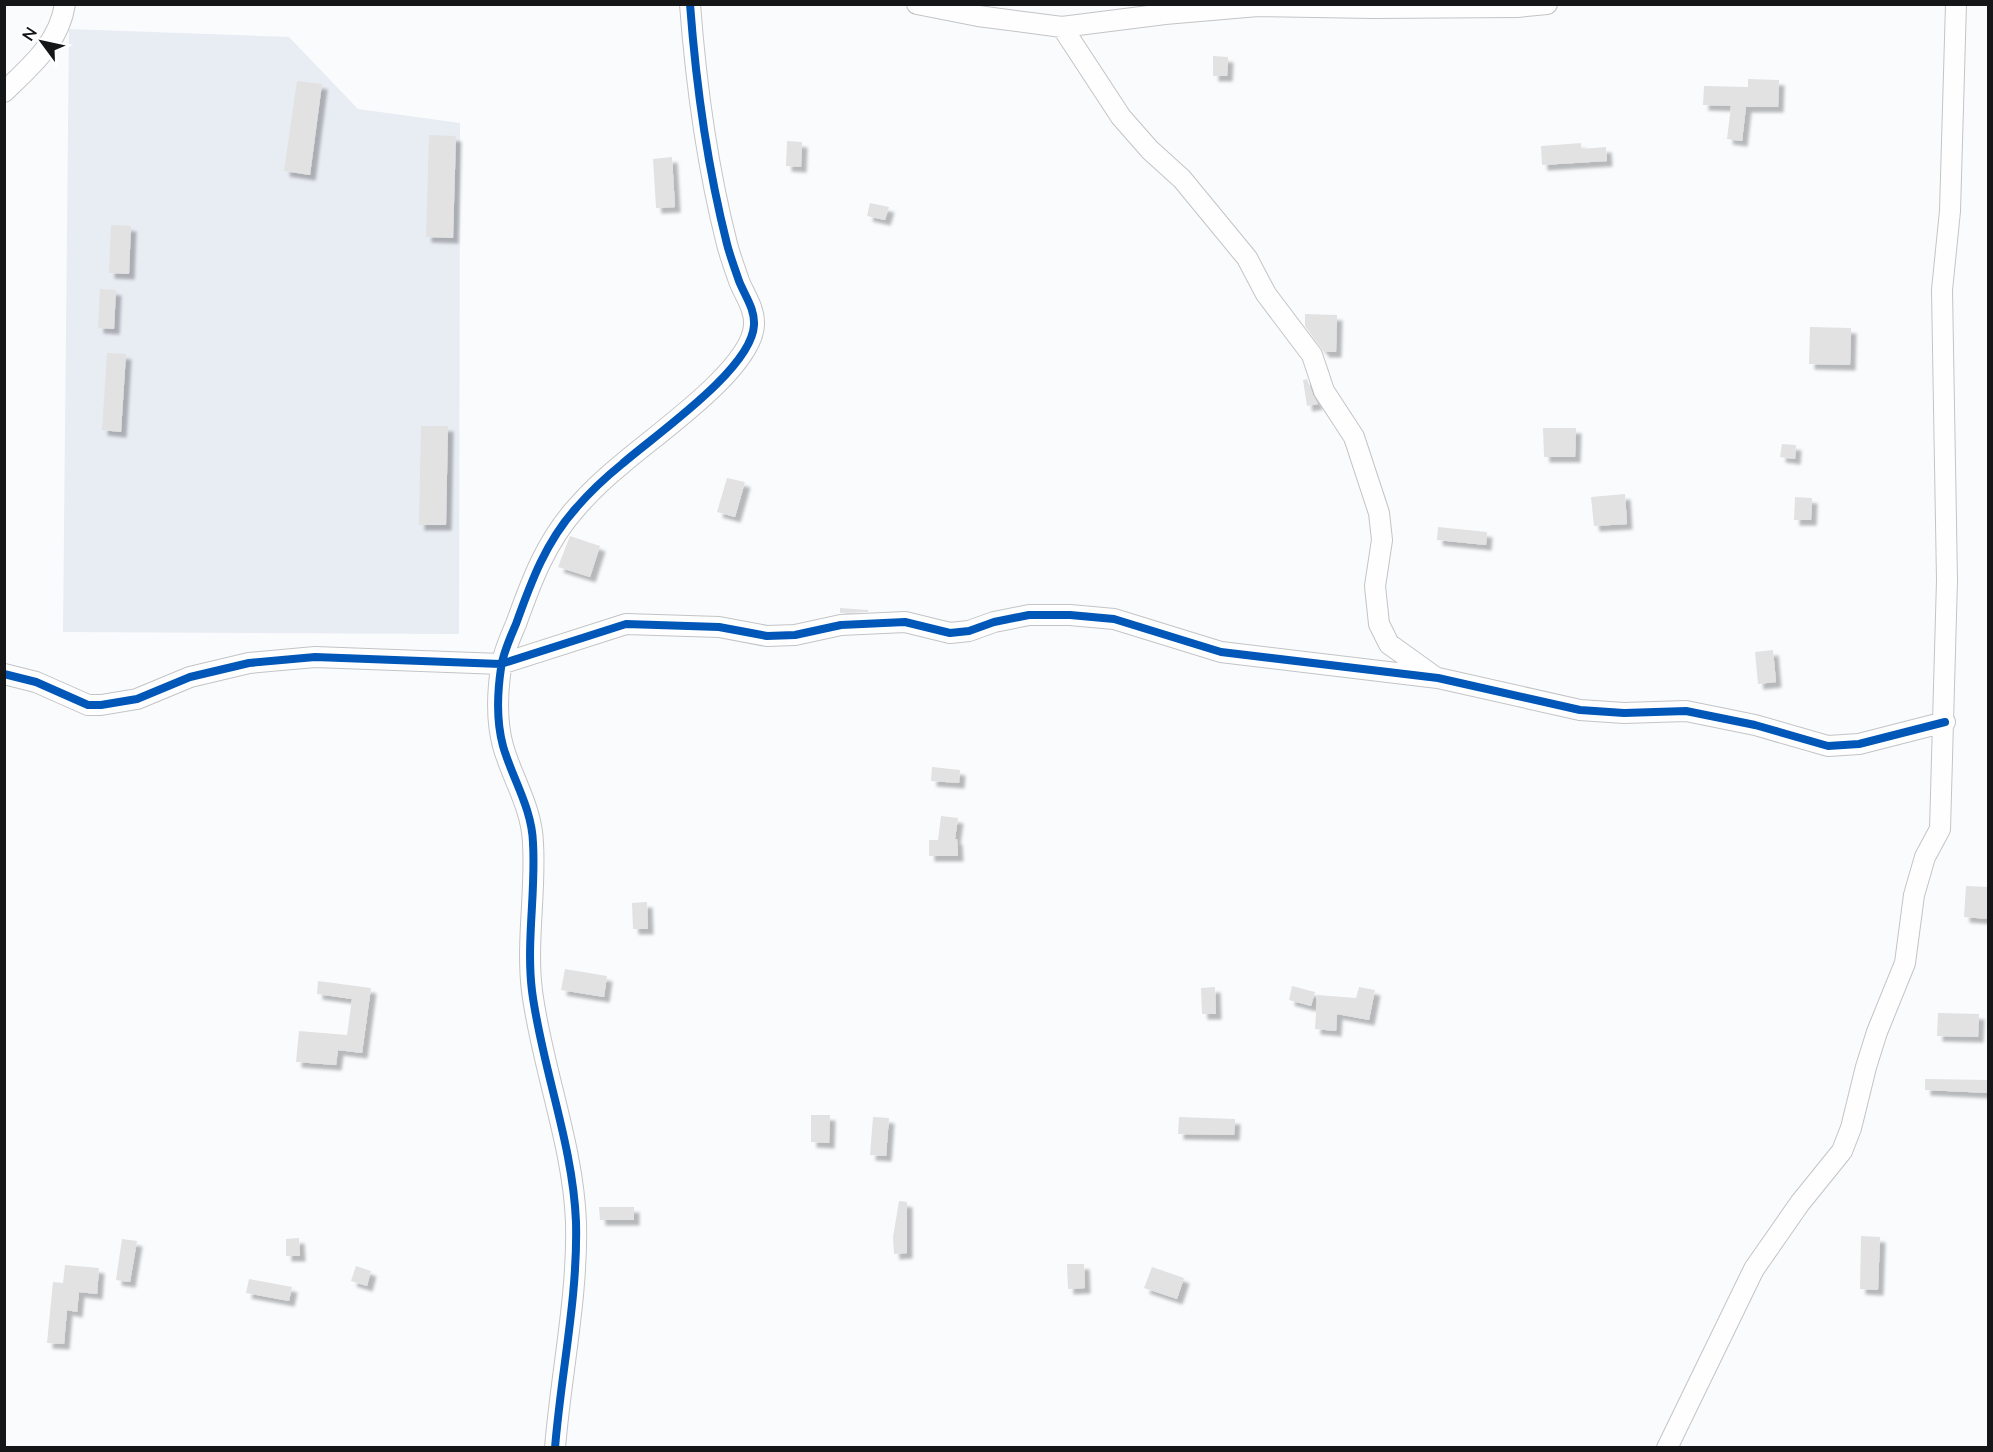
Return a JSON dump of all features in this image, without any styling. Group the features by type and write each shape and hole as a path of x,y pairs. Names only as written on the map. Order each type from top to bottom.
{"street":[{"path":"4,92 49,46 65,4"},
{"path":"555,1448 574,1273 576,1220 569,1166 532,989 530,942 534,891 533,837 523,798 503,747 496,706 501,664 546,548 575,508 620,465 726,375 744,355 754,328 753,312 740,283 728,246 705,138 696,81 690,4"},
{"path":"924,5 978,16 1062,27 1165,14 1258,6 1373,9 1517,7 1547,4"},
{"path":"1667,1448 1754,1269 1800,1203 1842,1151 1877,1032 1905,963 1914,896 1925,857 1940,829 1947,568 1942,290 1950,211 1956,4"},
{"path":"1062,27 1121,117 1150,150 1182,179 1247,258 1266,294 1312,355 1324,392 1354,436 1379,513 1382,540 1376,586 1379,624 1389,645 1438,678"},
{"path":"4,674 36,682 88,705 101,705 137,699 190,677 249,663 315,657 501,664 626,624 719,627 766,636 795,635 841,625 905,622 950,633 969,631 994,621 1029,615 1070,615 1114,619 1221,652 1438,678 1580,710 1623,713 1686,711 1755,725 1828,746 1859,744 1944,722"}],"shaded area":[{"path":"69,29 289,37 358,109 460,123 459,634 63,632"}],"building":[{"path":"1213,56 1228,57 1227,76 1213,76"},
{"path":"1748,79 1779,80 1778,107 1746,107 1742,141 1727,139 1731,106 1703,105 1704,86 1748,87"},
{"path":"297,81 322,84 310,175 284,171"},
{"path":"429,135 456,136 453,238 426,237"},
{"path":"787,141 802,142 801,167 786,166"},
{"path":"1581,143 1581,149 1606,147 1607,161 1542,165 1541,146"},
{"path":"672,157 675,207 656,208 653,159"},
{"path":"870,203 889,207 885,220 867,216"},
{"path":"111,225 131,226 129,274 109,273"},
{"path":"100,289 116,290 114,329 98,328"},
{"path":"1305,314 1337,315 1336,352 1324,352 1305,326"},
{"path":"1810,327 1851,328 1850,365 1809,364"},
{"path":"107,353 126,354 121,432 102,430"},
{"path":"1307,379 1318,404 1307,406 1303,380"},
{"path":"421,426 448,426 446,525 419,525"},
{"path":"1543,428 1576,428 1575,457 1544,457"},
{"path":"1782,444 1796,445 1795,459 1780,457"},
{"path":"727,478 745,482 735,517 717,512"},
{"path":"1625,494 1627,524 1594,526 1591,497"},
{"path":"1795,497 1812,498 1811,520 1794,520"},
{"path":"1438,527 1487,532 1486,545 1437,540"},
{"path":"570,536 600,546 590,577 558,567"},
{"path":"840,608 868,610 868,612 840,613"},
{"path":"1773,650 1776,682 1758,684 1755,652"},
{"path":"932,767 960,770 959,783 931,781"},
{"path":"941,816 958,818 955,839 957,839 958,856 929,856 929,840 938,840"},
{"path":"1966,886 1989,887 1989,919 1964,917"},
{"path":"647,902 648,929 633,929 632,903"},
{"path":"565,969 607,976 604,997 561,990"},
{"path":"318,981 371,988 362,1053 338,1050 336,1065 296,1062 299,1031 347,1035 352,999 317,994"},
{"path":"1292,986 1315,992 1311,1006 1289,1000"},
{"path":"1215,987 1216,1014 1202,1014 1201,988"},
{"path":"1359,987 1375,990 1369,1020 1337,1014 1336,1031 1315,1029 1317,995 1356,998"},
{"path":"1938,1013 1979,1014 1978,1037 1937,1036"},
{"path":"1925,1079 1989,1080 1989,1093 1925,1090"},
{"path":"811,1115 830,1115 829,1143 811,1142"},
{"path":"873,1117 889,1118 886,1156 870,1155"},
{"path":"1179,1117 1235,1119 1234,1135 1178,1134"},
{"path":"899,1201 907,1202 907,1253 894,1254 893,1237"},
{"path":"599,1207 634,1207 634,1220 600,1220"},
{"path":"1861,1236 1880,1237 1878,1290 1860,1289"},
{"path":"299,1238 300,1256 286,1256 286,1239"},
{"path":"122,1239 137,1241 130,1282 116,1280"},
{"path":"1067,1264 1084,1264 1085,1288 1068,1289"},
{"path":"65,1265 99,1268 97,1294 79,1292 77,1312 67,1310 64,1344 47,1343 53,1282 63,1283"},
{"path":"356,1266 371,1271 367,1286 351,1281"},
{"path":"1152,1267 1184,1278 1177,1299 1144,1288"},
{"path":"249,1279 292,1287 289,1301 246,1293"}],"cycle path":[{"path":"555,1448 572,1307 576,1250 574,1193 532,991 530,973 534,861 532,830 503,746 498,717 499,688 503,657 507,646 540,562 556,534 582,501 604,479 678,419 720,381 749,342 754,325 751,308 728,249 708,155 699,95 690,4"},
{"path":"4,674 36,682 88,705 101,705 137,699 190,677 249,663 315,657 501,664 626,624 719,627 767,636 795,635 841,625 905,622 950,633 969,631 994,622 1029,615 1070,615 1114,619 1221,652 1438,678 1580,710 1624,713 1686,711 1755,725 1828,746 1859,744 1945,722"}]}
